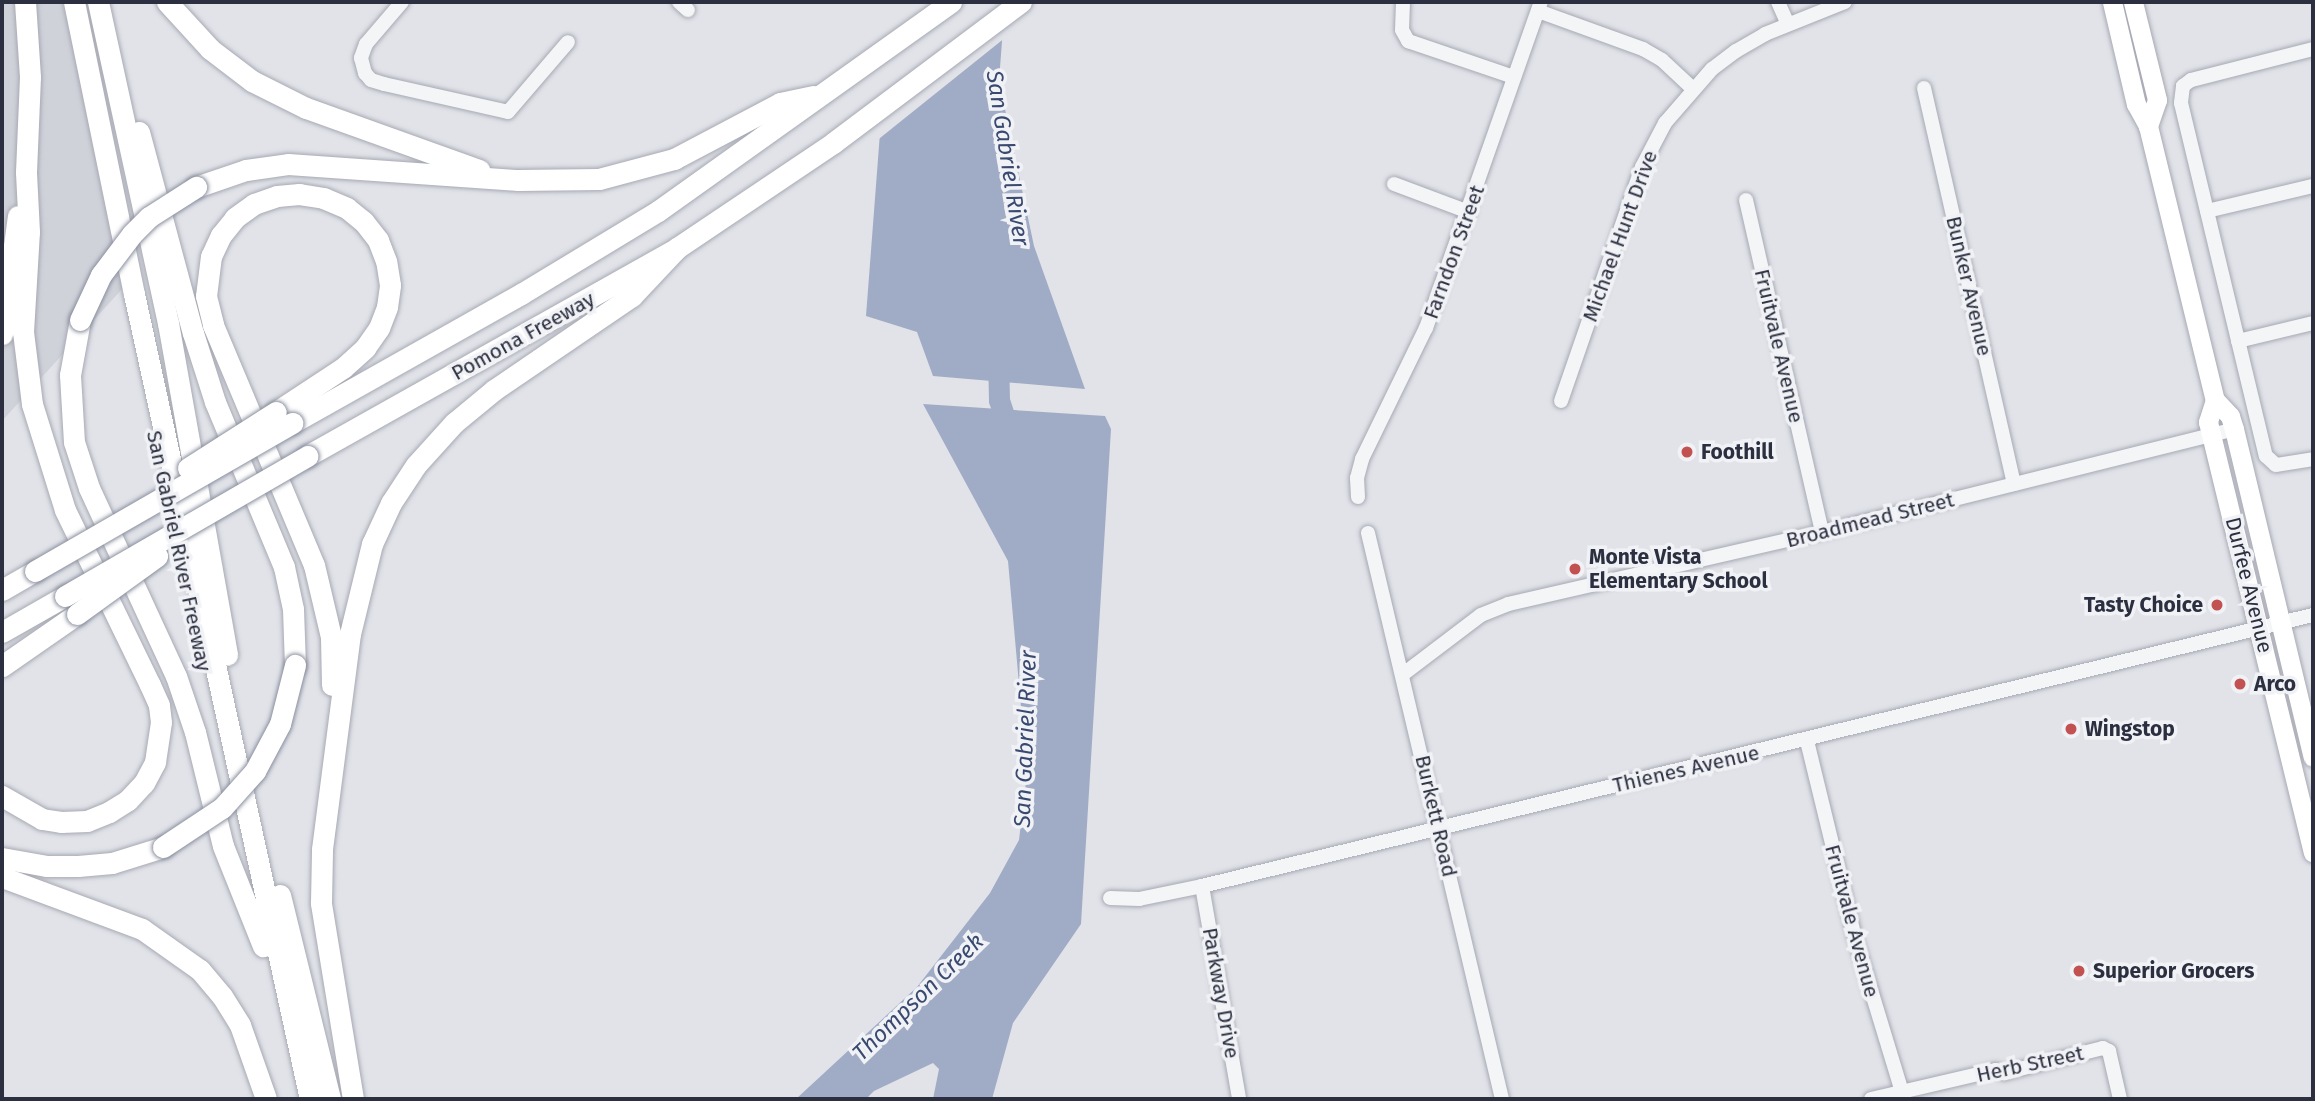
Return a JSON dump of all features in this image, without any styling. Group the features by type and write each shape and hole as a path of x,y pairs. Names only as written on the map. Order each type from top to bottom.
{"highway":[{"path":"2,796 42,819 61,822 87,821 109,812 128,800 144,783 155,762 161,722 150,685 65,510 38,430 28,382 23,332 29,232 26,172 30,77 25,2"},
{"name":"San Gabriel River Freeway","path":"62,2 296,1099"},
{"path":"74,2 134,294 310,1099"},
{"path":"2,858 47,866 112,863 163,846 222,808 254,771 280,724 295,665 293,609 284,567 215,402 193,333 148,162 93,2"},
{"name":"San Gabriel River Freeway","path":"93,2 175,368 258,813 330,1099"},
{"path":"167,2 210,48 252,81 282,97 452,162 518,180"},
{"name":"Pomona Freeway","path":"2,590 284,417 521,295 662,208 951,2"},
{"name":"Pomona Freeway","path":"2,632 683,244 833,143 1021,2"},
{"path":"263,946 223,846 195,732 176,676 89,488 74,442 70,375 80,320 101,275 132,234 149,217 196,187 246,170 288,164 518,180 599,179 668,161 780,103 829,90"},
{"path":"2,334 26,172"},
{"path":"284,417 365,348 379,328 387,307 390,285 386,261 378,240 355,215 324,198 299,194 277,196 254,204 235,218 221,235 211,256 206,296 213,325 298,523 326,605 332,665 330,778 321,903 353,1099"},
{"path":"330,778 358,592 372,544 391,503 416,465 454,423 494,390 632,296 683,244"},
{"path":"2,666 250,489"},
{"path":"2,877 142,929 200,970 222,996 240,1025 266,1099"},
{"path":"310,1015 309,1055 318,1099"}],"main road":[{"name":"Durfee Avenue","path":"2112,2 2136,104 2148,126 2215,400 2230,416 2234,429 2313,757"},
{"name":"Durfee Avenue","path":"2133,2 2157,100 2148,126"},
{"name":"Durfee Avenue","path":"2215,400 2208,422 2313,852"}],"street":[{"path":"402,2 366,44 361,58 371,80 508,112 568,42"},
{"path":"1403,2 1402,30 1408,41 1514,77"},
{"path":"1778,2 1788,24"},
{"name":"Michael Hunt Drive","path":"1561,401 1642,167 1665,123 1712,69 1736,51 1788,24 1845,2"},
{"path":"1540,7 1643,49 1662,60 1693,89"},
{"name":"Farndon Street","path":"1358,497 1357,478 1362,459 1426,328 1540,7"},
{"path":"2313,49 2191,80 2183,86 2181,103 2266,456 2276,465 2313,459"},
{"name":"Bunker Avenue","path":"1924,88 2014,484"},
{"path":"1394,184 1469,212"},
{"path":"2207,211 2313,186"},
{"name":"Fruitvale Avenue","path":"1746,200 1822,532"},
{"path":"2238,341 2313,323"},
{"name":"Broadmead Street","path":"1402,676 1481,615 1508,604 1822,532 2234,429"},
{"name":"Burkett Road","path":"1368,533 1440,828 1502,1099"},
{"path":"2281,623 2313,615"},
{"name":"Thienes Avenue","path":"1110,898 1139,900 1202,886 1807,741 2281,623"},
{"name":"Fruitvale Avenue","path":"1807,741 1854,934 1903,1095"},
{"name":"Parkway Drive","path":"1202,886 1239,1099"},
{"name":"Herb Street","path":"1871,1099 1903,1095 1996,1070 2004,1073 2107,1049 2120,1099"}],"shaded area":[{"path":"2,2 78,2 133,277 2,421"}],"water":[{"path":"890,2 1005,2 999,81 1034,246 1085,389 933,376 917,332 866,316"},
{"name":"Thompson Creek","path":"923,404 1105,416 1111,429 1081,924 1013,1023 992,1099 933,1099 939,1069 933,1063 874,1091 866,1099 796,1099 917,987 990,893 1019,840 1027,774 1008,561"}],"pier":[{"path":"891,2 1008,2 1006,37 875,142 886,6"}],"waterway":[{"name":"San Gabriel River","path":"998,353 999,400 1010,434"}],"place":[{"name":"Foothill","path":"1687,452"},
{"name":"Monte Vista Elementary School","path":"1575,569"},
{"name":"Tasty Choice","path":"2217,605"},
{"name":"Arco","path":"2240,684"},
{"name":"Wingstop","path":"2071,729"},
{"name":"Superior Grocers","path":"2079,971"}]}
